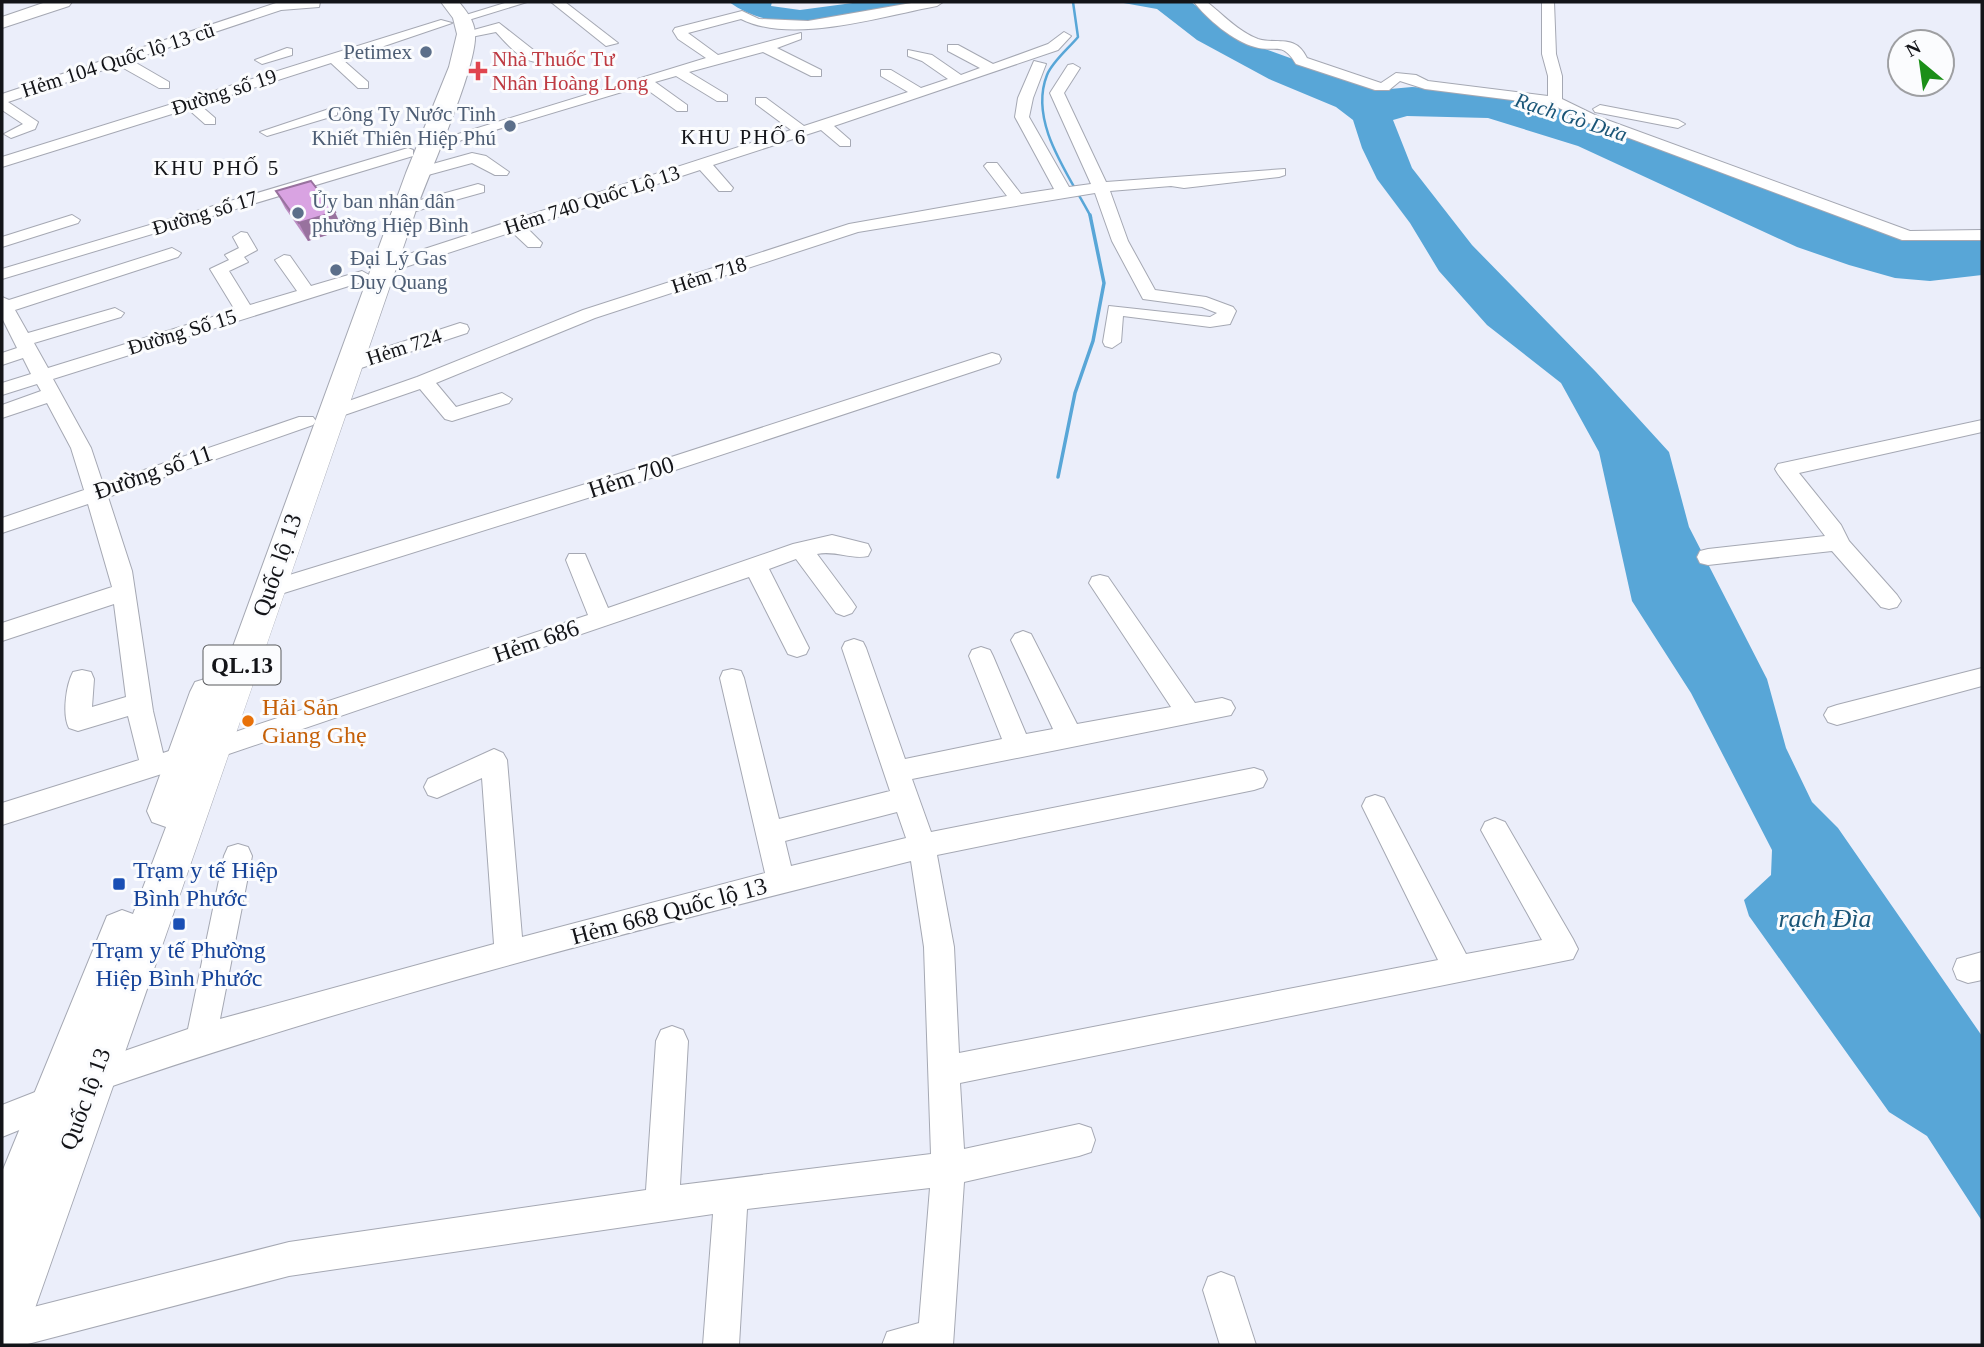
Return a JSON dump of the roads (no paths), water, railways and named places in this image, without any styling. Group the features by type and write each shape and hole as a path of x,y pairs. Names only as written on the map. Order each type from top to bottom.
{"highway":[{"path":"7,11 43,2"},
{"path":"7,11 52,2"},
{"path":"7,11 63,2"},
{"name":"Quốc lộ 13","path":"2,1231 154,849 183,757 318,418 417,157 459,67 451,16"},
{"name":"Quốc lộ 13","path":"2,1331 92,1077 183,757 268,590 318,418 348,366 373,272 405,209 417,157"}],"street":[{"path":"451,16 521,2"},
{"path":"559,2 611,43"},
{"path":"716,60 682,36 680,31 742,15 756,22 798,25 937,2"},
{"path":"1199,2 1233,30 1258,44 1280,43 1297,52 1301,61 1380,87 1389,86 1396,77 1404,77 1425,85 1562,103 1678,124"},
{"path":"1548,2 1549,54 1562,103 1579,114 1908,236 1982,235"},
{"name":"Hẻm 104 Quốc lộ 13 cũ","path":"2,101 118,59 280,6 315,4"},
{"path":"451,16 499,27 515,45 536,59"},
{"name":"Đường số 19","path":"2,162 402,37 451,16"},
{"path":"383,24 402,37"},
{"name":"Đường số 17","path":"2,274 417,157 645,82 787,42 796,36"},
{"name":"Hẻm 740 Quốc Lộ 13","path":"373,272 958,79 1039,58 1059,44 1064,36"},
{"path":"181,39 196,49"},
{"path":"764,47 816,73"},
{"path":"953,48 992,69"},
{"path":"287,52 266,58 287,72"},
{"path":"913,53 927,58 958,79"},
{"path":"333,58 363,85"},
{"path":"1039,58 1031,90 1021,105 1022,117 1063,198"},
{"path":"118,59 164,85"},
{"path":"1073,68 1057,93 1073,134 1101,187 1120,241 1149,295 1206,302 1227,311 1223,320 1210,322 1115,310 1112,342"},
{"path":"679,72 722,98"},
{"path":"886,73 918,92"},
{"path":"645,82 682,108"},
{"path":"2,101 31,122 30,126 10,134"},
{"path":"761,101 800,130"},
{"path":"190,103 210,121"},
{"path":"267,132 332,112"},
{"path":"158,113 173,125"},
{"path":"822,123 845,144"},
{"path":"417,157 481,159 501,172"},
{"path":"703,163 725,188"},
{"path":"992,166 1017,199"},
{"name":"Hẻm 718","path":"318,418 424,381 589,314 855,228 954,208 1017,199 1063,198 1101,187 1171,181 1184,183 1279,172"},
{"path":"405,209 478,189"},
{"path":"2,242 72,220"},
{"path":"514,225 534,243"},
{"path":"241,237 249,250 234,255 239,262 219,269 245,312"},
{"name":"Đường số 17","path":"3,304 172,253"},
{"path":"284,260 307,293"},
{"name":"Đường Số 15","path":"2,389 47,385 245,312 373,272"},
{"path":"3,304 18,338 81,448 121,571 138,703 183,757"},
{"path":"2,359 18,338 115,313"},
{"name":"Hẻm 724","path":"348,366 460,329"},
{"name":"Hẻm 700","path":"268,590 635,476 992,359"},
{"path":"424,381 452,415 502,399"},
{"path":"2,412 47,385"},
{"name":"Đường số 11","path":"2,526 318,418"},
{"path":"1889,601 1840,545 1833,530 1785,469 1982,426"},
{"name":"Hẻm 686","path":"2,814 601,619 801,549 832,543 860,550"},
{"path":"1708,557 1831,543 1840,545"},
{"path":"801,549 844,607"},
{"path":"577,560 601,619"},
{"path":"755,565 797,648"},
{"path":"1100,583 1188,713"},
{"path":"2,632 123,592"},
{"path":"1023,640 1040,678 1055,699 1068,736"},
{"path":"854,648 922,846 939,947 948,1169 935,1341 900,1345"},
{"path":"981,656 1018,746"},
{"path":"1837,715 1982,677"},
{"path":"732,678 781,881"},
{"path":"82,679 78,721 138,703"},
{"path":"896,772 1068,736 1222,708"},
{"path":"437,787 494,760 509,954"},
{"name":"Hẻm 668 Quốc lộ 13","path":"92,1077 201,1040 781,881 922,846 1254,779"},
{"path":"769,833 905,798"},
{"path":"1376,806 1457,968"},
{"path":"944,1071 1563,949 1495,830"},
{"path":"201,1040 238,856"},
{"path":"662,1204 672,1041"},
{"path":"2,1121 52,1101"},
{"path":"2,1331 289,1259 731,1194 948,1169 1079,1140"},
{"path":"721,1345 731,1194"},
{"path":"1221,1290 1238,1345"}],"water":[{"path":"729,2 772,2 771,6 800,10 860,2 918,2 797,22 750,14"},
{"name":"rạch Đìa","path":"1118,2 1191,2 1225,27 1265,49 1379,90 1412,87 1443,89 1558,105 1567,113 1887,233 1923,241 1982,240 1982,275 1930,281 1895,278 1797,247 1578,146 1488,118 1407,116 1393,120 1412,168 1472,245 1596,372 1669,452 1689,527 1767,679 1786,748 1812,802 1838,828 1982,1036 1982,1221 1927,1136 1889,1112 1749,916 1744,900 1771,875 1772,850 1691,693 1632,601 1599,452 1561,383 1487,325 1439,271 1410,223 1377,179 1362,148 1353,120 1336,107 1269,79 1197,40 1157,9"}],"waterway":[{"path":"1073,2 1078,37 1049,70 1043,93 1043,112 1054,149 1090,215"},
{"path":"1058,477 1075,393 1093,341 1104,283 1090,215"}],"place":[{"name":"Petimex","path":"426,52"},
{"name":"Nhà Thuốc Tư Nhân Hoàng Long","path":"478,71"},
{"name":"Công Ty Nước Tinh Khiết Thiên Hiệp Phú","path":"510,126"},
{"name":"Ủy ban nhân dân phường Hiệp Bình","path":"298,213"},
{"name":"Đại Lý Gas Duy Quang","path":"336,270"},
{"name":"Hải Sản Giang Ghẹ","path":"248,721"},
{"name":"Trạm y tế Hiệp Bình Phước","path":"119,884"},
{"name":"Trạm y tế Phường Hiệp Bình Phước","path":"179,924"}],"district":[{"name":"KHU PHỐ 6","path":"744,137"},
{"name":"KHU PHỐ 5","path":"217,168"}],"water label":[{"name":"Rạch Gò Dưa","path":"1571,117"}]}
